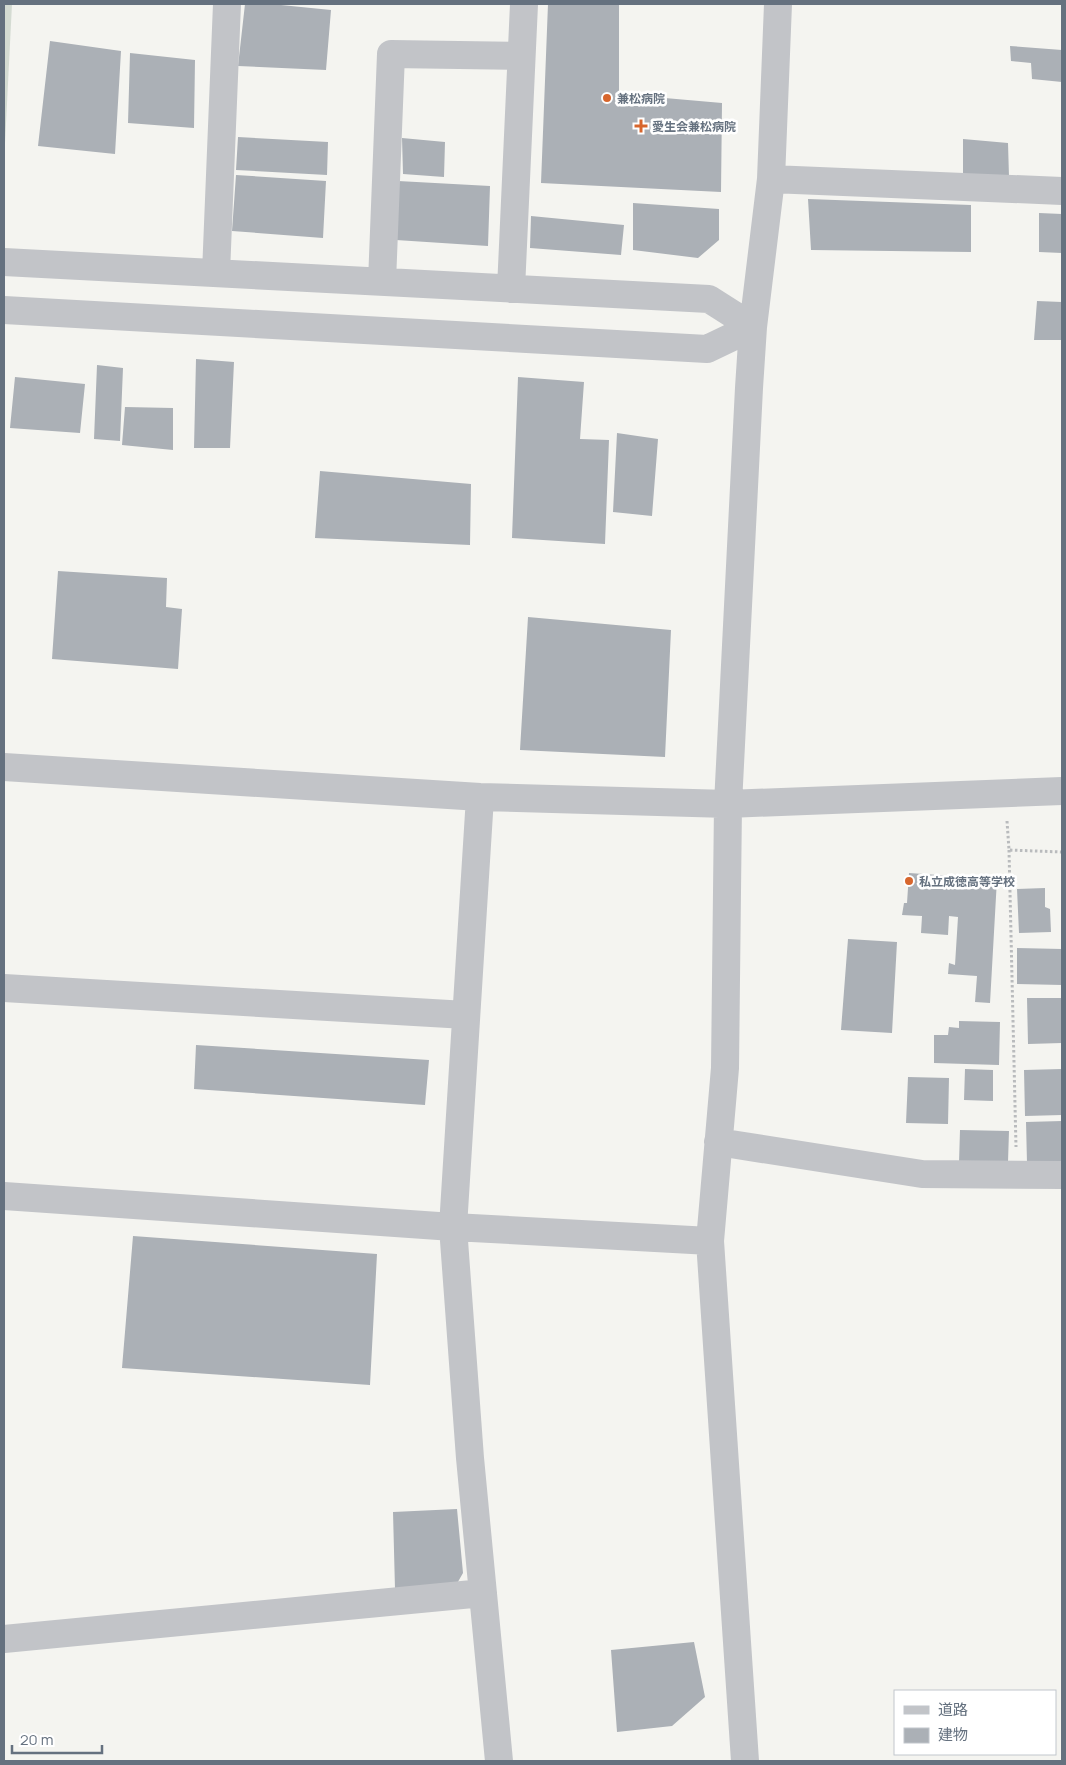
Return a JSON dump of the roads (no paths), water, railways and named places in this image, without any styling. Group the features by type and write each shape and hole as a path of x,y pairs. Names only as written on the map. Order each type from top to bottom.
{"street":[{"path":"216,273 227,4"},
{"path":"511,289 524,4"},
{"path":"745,1761 710,1241 725,1068 728,804 753,327 771,179 778,4"},
{"path":"382,282 391,54 521,56"},
{"path":"771,179 1062,191"},
{"path":"4,262 709,300 753,327"},
{"path":"4,310 707,348 753,327"},
{"path":"4,766 480,797 728,804 1062,791"},
{"path":"480,797 452,1227 470,1458 499,1761"},
{"path":"4,988 466,1015"},
{"path":"718,1142 922,1174 1062,1175"},
{"path":"4,1196 452,1227 710,1241"},
{"path":"4,1639 483,1593"}],"place":[{"name":"兼松病院","path":"607,98"},
{"name":"愛生会兼松病院","path":"641,126"},
{"name":"私立成徳高等学校","path":"909,881"}]}
